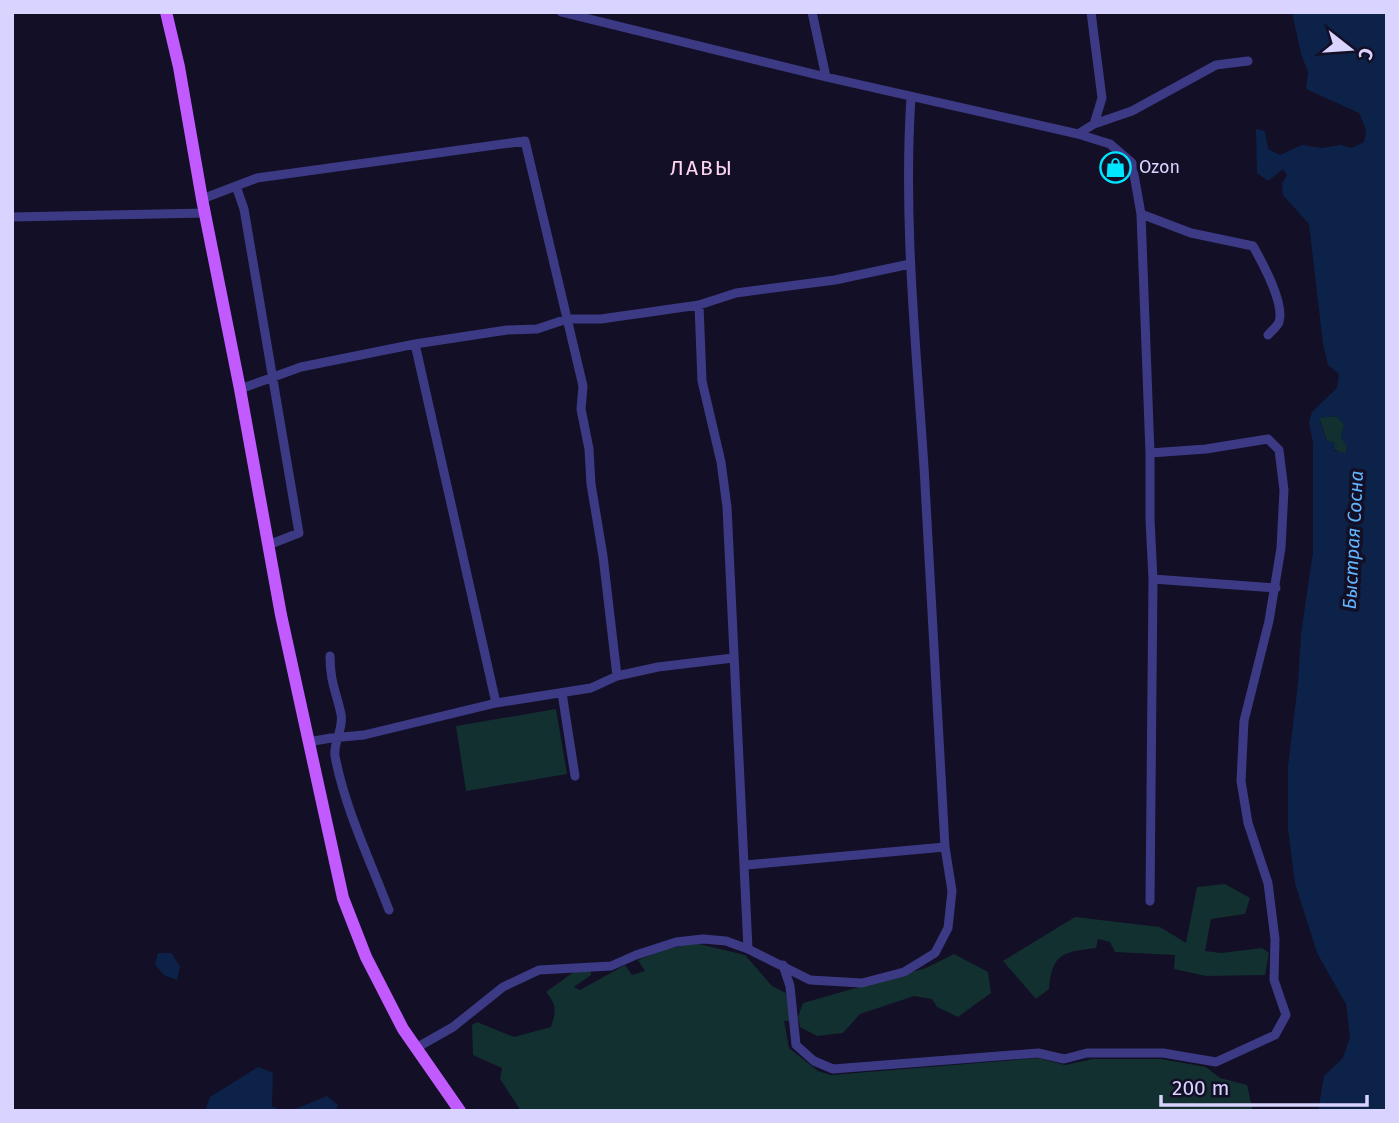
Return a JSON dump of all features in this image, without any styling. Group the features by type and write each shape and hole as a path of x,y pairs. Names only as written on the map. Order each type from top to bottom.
{"main road":[{"path":"166,12 180,67 202,199 268,545 343,898 366,957 403,1029 460,1111"}],"street":[{"path":"561,12 826,77 1078,134 1110,144 1132,163 1141,214 1150,453 1153,579 1150,901"},
{"path":"812,12 826,77"},
{"path":"1091,12 1102,98 1094,124"},
{"path":"1078,134 1094,124 1132,111 1216,65 1248,61"},
{"path":"416,1048 453,1027 503,987 539,970 611,966 636,954 676,942 703,939 726,942 748,948 810,980 862,983 904,972 935,953 948,928 952,891 944,847 910,264 907,159 911,97"},
{"path":"202,199 257,178 525,141 583,386 581,409 589,449 591,484 603,555 617,676"},
{"path":"236,186 244,209 299,533 268,545"},
{"path":"12,217 205,213"},
{"path":"1141,214 1191,233 1253,246 1271,277 1279,315 1278,324 1268,335"},
{"path":"240,389 301,367 415,344 507,330 537,330 567,319 601,319 699,305 736,293 835,279 910,264"},
{"path":"699,305 702,381 721,462 727,507 748,948"},
{"path":"415,344 496,703"},
{"path":"783,965 790,986 796,1045 814,1061 833,1069 1038,1053 1064,1059 1087,1053 1163,1053 1216,1062 1275,1035 1286,1015 1274,980 1275,939 1268,883 1248,823 1241,780 1244,721 1276,588 1284,490 1279,450 1268,439 1206,449 1150,453"},
{"path":"1153,579 1276,588"},
{"path":"330,656 330,680 342,716 335,753 351,811 389,909"},
{"path":"308,743 364,735 496,703 591,688 617,676 659,667 733,658"},
{"path":"562,693 575,776"},
{"path":"746,865 944,847"}],"green space":[{"path":"1336,416 1344,424 1341,438 1347,445 1346,454 1330,445 1319,418"},
{"path":"556,709 567,774 466,791 456,726"},
{"path":"1225,884 1250,898 1245,914 1211,919 1205,951 1221,953 1262,948 1269,953 1265,975 1206,976 1174,969 1175,955 1115,952 1110,942 1098,939 1096,948 1061,956 1053,968 1049,989 1036,999 1003,961 1075,917 1160,927 1186,943 1197,887"},
{"path":"695,943 745,955 772,986 786,993 790,1021 784,1021 789,1048 818,1071 831,1075 1038,1058 1065,1065 1093,1059 1161,1059 1206,1067 1220,1078 1247,1085 1253,1111 521,1111 500,1079 502,1068 473,1055 472,1025 477,1022 514,1037 551,1027 554,1008 546,992 575,971 591,971 591,975 574,987 580,990 625,965 632,975 645,971 638,960 667,949"},
{"path":"954,954 988,972 991,993 958,1017 937,1007 932,999 914,996 860,1014 843,1033 817,1036 800,1027 798,1017 803,1003 926,968"}],"water":[{"name":"Быстрая Сосна","path":"1292,12 1387,12 1387,1111 1318,1111 1324,1076 1343,1058 1350,1037 1346,1004 1317,953 1295,883 1288,829 1288,767 1301,634 1313,552 1313,443 1309,422 1312,412 1337,388 1339,374 1328,365 1323,344 1309,224 1283,195 1282,184 1287,175 1283,169 1268,181 1257,173 1256,129 1265,131 1268,149 1280,155 1302,145 1322,148 1340,145 1352,148 1364,142 1366,130 1359,113 1306,89 1308,72 1301,54","holes":["1336,416 1344,424 1341,438 1347,445 1346,453 1335,451 1334,442 1327,441 1319,418"]},
{"path":"158,953 171,953 180,966 177,980 164,975 155,965"},
{"path":"258,1067 273,1073 272,1106 282,1111 205,1111 210,1097"},
{"path":"327,1096 338,1105 335,1111 290,1111"}],"place":[{"name":"Ozon","path":"1116,167"}],"district":[{"name":"ЛАВЫ","path":"702,168"}]}
